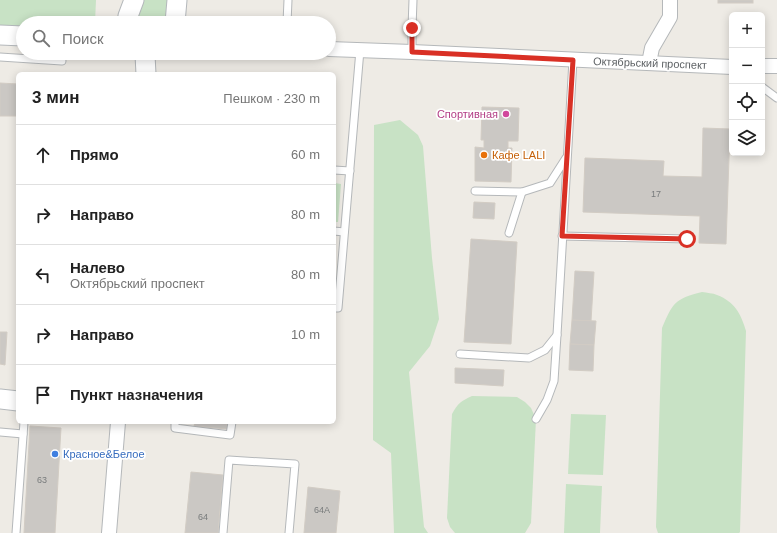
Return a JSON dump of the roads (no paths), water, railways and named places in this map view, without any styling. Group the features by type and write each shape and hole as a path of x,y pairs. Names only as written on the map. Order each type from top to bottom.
{"street":[{"path":"128,16 134,0"},
{"path":"176,16 177,0"},
{"path":"648,63 652,48 670,17 670,0"},
{"path":"0,35 16,36"},
{"name":"Октябрьский проспект","path":"336,49 729,67"},
{"path":"146,72 147,60"},
{"path":"765,66 777,66"},
{"path":"0,399 16,401"},
{"path":"109,533 118,424"}],"lane":[{"path":"287,16 288,0"},
{"path":"412,52 413,0"},
{"path":"336,308 338,308 360,50"},
{"path":"0,57 16,58"},
{"path":"46,60 62,61"},
{"path":"536,419 547,400 554,381 573,60"},
{"path":"765,89 777,98"},
{"path":"475,191 522,192 550,184 567,156"},
{"path":"336,170 350,171"},
{"path":"509,233 522,192"},
{"path":"336,231 344,232"},
{"path":"562,236 687,239"},
{"path":"460,354 529,358 545,350 557,334"},
{"path":"16,533 24,424"},
{"path":"175,424 175,428 230,435 232,424"},
{"path":"0,432 23,434"},
{"path":"223,533 229,460 295,464 289,533"}],"place":[{"name":"Спортивная","path":"506,114"},
{"name":"Кафе LALI","path":"484,155"},
{"name":"Красное&Белое","path":"55,454"}]}
